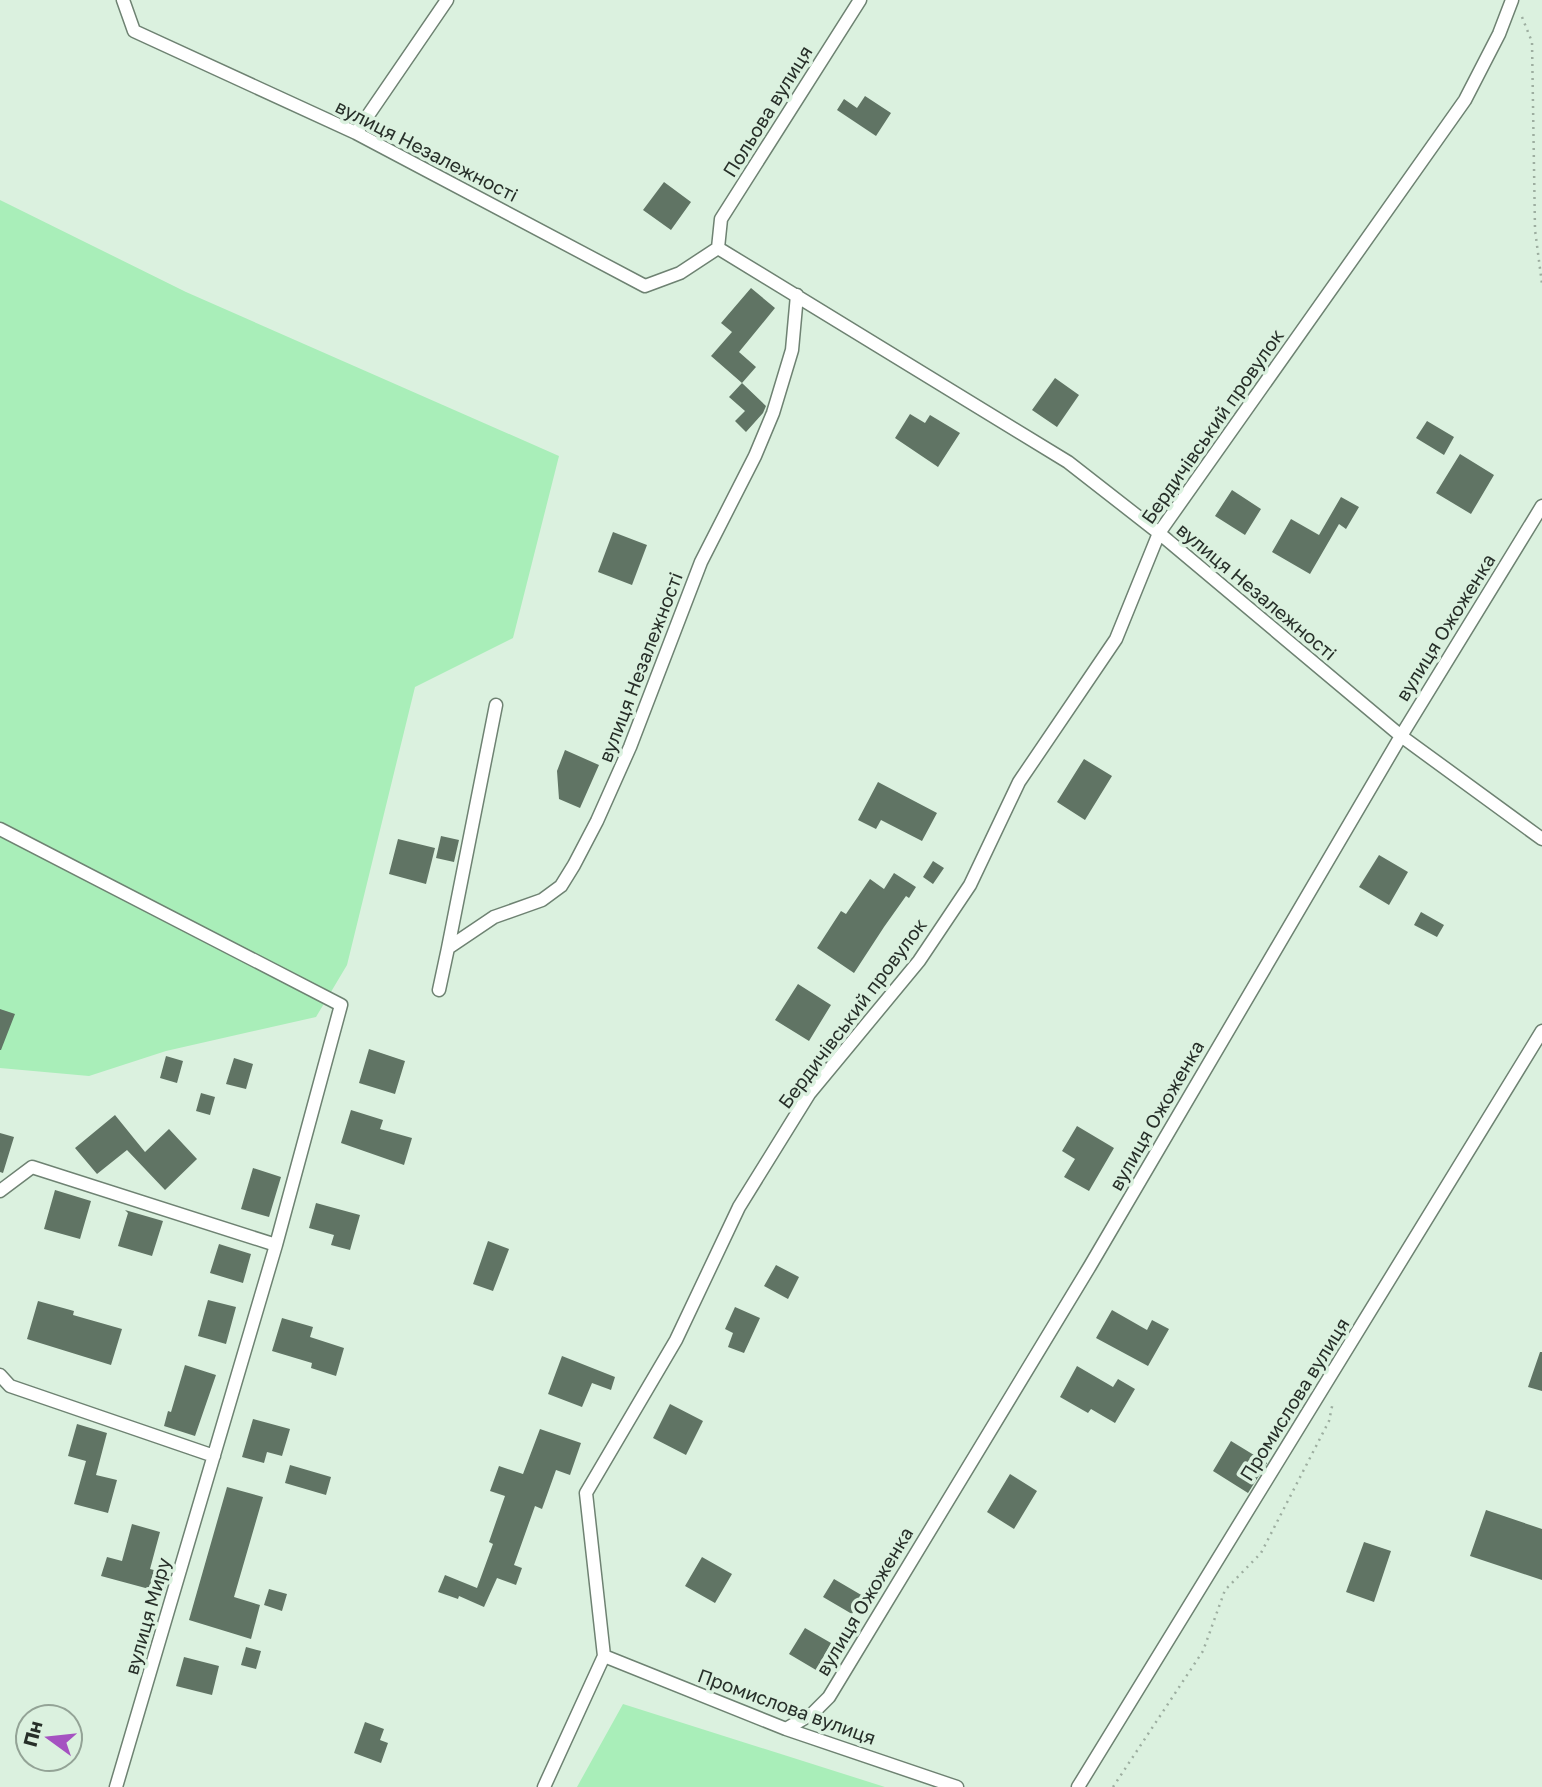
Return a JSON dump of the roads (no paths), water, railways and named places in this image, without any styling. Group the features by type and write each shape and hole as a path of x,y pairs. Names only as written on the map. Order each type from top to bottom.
{"street":[{"name":"вулиця Незалежності","path":"123,0 134,31 356,133 645,286 680,273 718,247 1068,462 1159,533 1401,736 1542,839"},
{"path":"356,133 447,0"},
{"name":"Польова вулиця","path":"718,247 721,219 860,0"},
{"name":"Бердичівський провулок","path":"604,1656 586,1493 676,1340 739,1207 809,1094 919,961 970,885 1019,782 1116,639 1159,533 1465,100 1516,5"},
{"name":"вулиця Незалежності","path":"447,948 494,917 542,900 561,886 575,865 630,747 701,562 755,456 773,413 792,349 797,295"},
{"name":"вулиця Ожоженка","path":"786,1729 813,1713 829,1697 1090,1266 1401,736 1542,506"},
{"path":"439,990 496,705"},
{"name":"вулиця Миру","path":"0,829 341,1005 276,1245 116,1787"},
{"name":"Промислова вулиця","path":"1078,1787 1542,1031"},
{"path":"0,1191 32,1167 276,1245"},
{"path":"0,1375 10,1386 214,1456"},
{"path":"544,1787 604,1656"},
{"name":"Промислова вулиця","path":"604,1656 786,1729 957,1787"}]}
